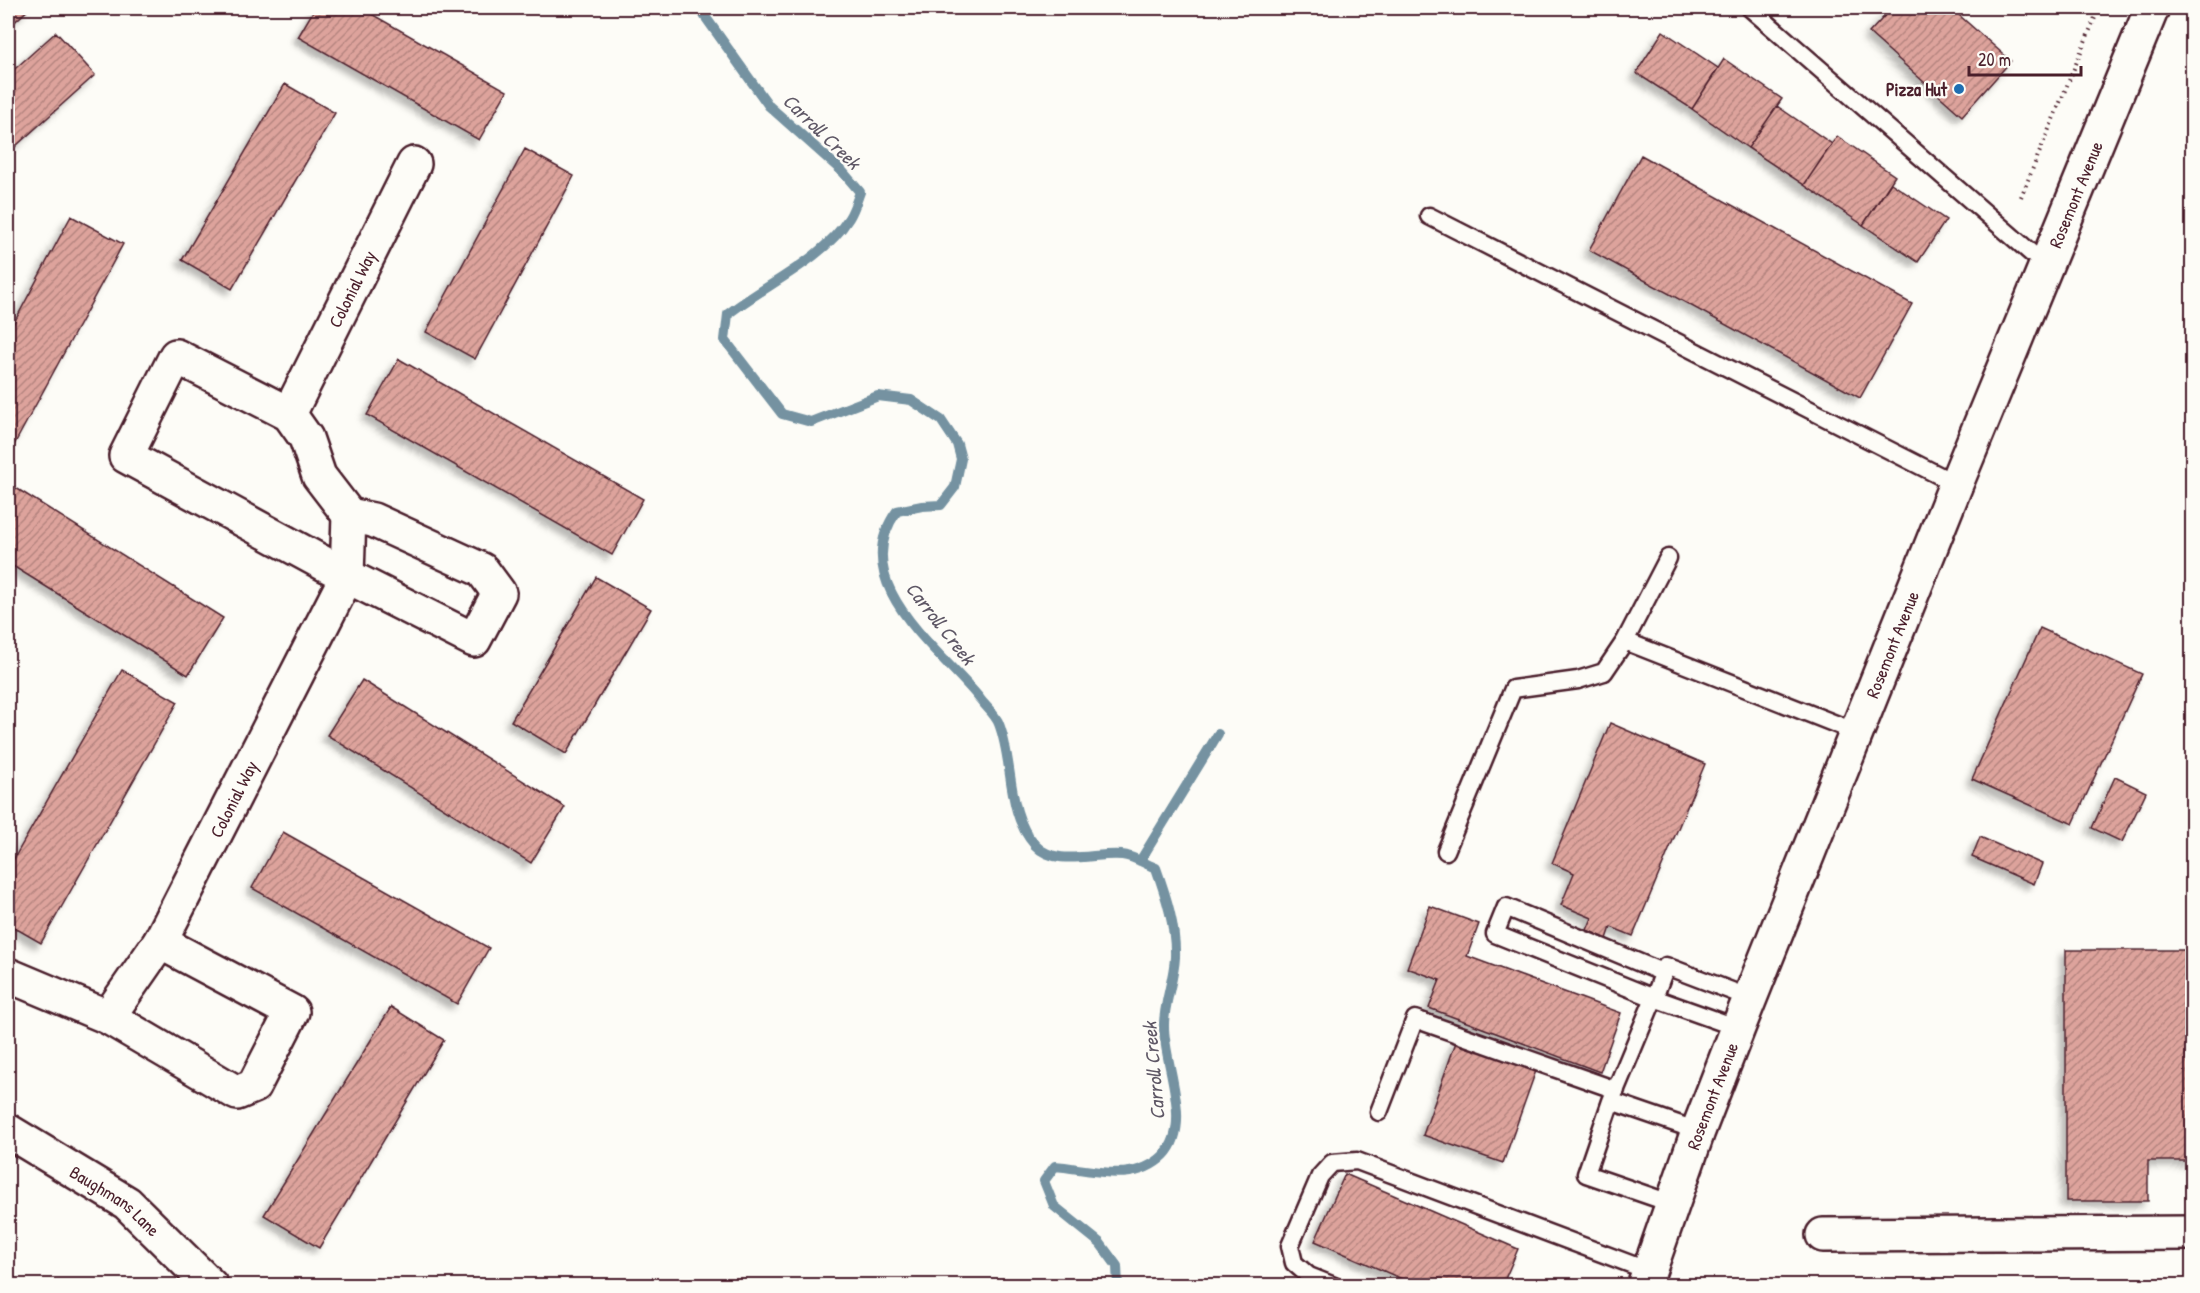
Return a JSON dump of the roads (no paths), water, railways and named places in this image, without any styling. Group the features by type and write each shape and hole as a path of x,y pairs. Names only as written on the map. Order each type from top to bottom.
{"street":[{"name":"Rosemont Avenue","path":"1647,1278 1698,1131 1738,1028 1956,484 2152,8"},
{"name":"Colonial Way","path":"289,414 414,164"},
{"path":"176,356 289,414 306,438 319,476 349,515 373,520 482,570 499,593 474,640 347,576 126,456 176,356"},
{"name":"Colonial Way","path":"108,1017 160,942 347,576 349,515"},
{"path":"8,975 108,1017 237,1093 254,1086 292,1012 160,942"},
{"name":"Baughmans Lane","path":"8,1131 127,1203 211,1286"},
{"path":"1823,1235 2193,1233"}],"lane":[{"path":"1750,8 2046,266"},
{"path":"1429,216 1956,484"},
{"path":"1446,851 1513,689 1578,680 1604,672 1625,640 1668,558"},
{"path":"1625,640 1856,732"},
{"path":"1664,973 1506,907 1495,934 1654,998 1738,1028"},
{"path":"1673,1204 1586,1174 1613,1096 1666,966 1750,998"},
{"path":"1379,1112 1415,1019 1698,1131"},
{"path":"1334,1286 1309,1276 1294,1263 1290,1246 1320,1176 1332,1163 1357,1161 1647,1278"}],"waterway":[{"name":"Carroll Creek","path":"699,8 769,106 843,172 860,192 849,218 824,246 809,259 728,314 725,340 782,414 811,422 878,396 911,400 941,420 957,444 961,459 955,487 941,505 897,511 884,538 882,564 890,589 904,613 922,636 963,679 998,721 1004,739 1019,818 1035,845 1054,856 1077,858 1122,855 1156,868 1170,912 1175,946 1164,1025 1177,1110 1177,1127 1173,1142 1164,1155 1139,1170 1112,1173 1055,1166 1044,1181 1054,1206 1100,1243 1117,1266 1118,1286"},
{"path":"1140,861 1218,734"}],"place":[{"name":"Pizza Hut","path":"1959,89"}]}
